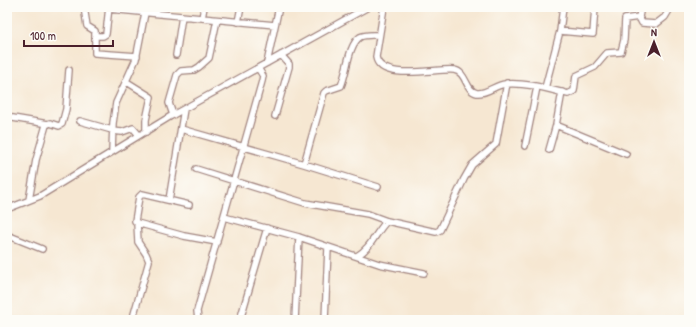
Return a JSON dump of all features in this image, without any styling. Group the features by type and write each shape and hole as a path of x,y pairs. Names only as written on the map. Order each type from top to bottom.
{"street":[{"path":"84,7 87,26 94,30 95,53 136,56"},
{"path":"166,15 167,7"},
{"path":"202,18 204,7"},
{"path":"238,22 241,7"},
{"path":"267,63 279,7"},
{"path":"7,209 40,196 173,115 368,7"},
{"path":"384,7 376,57 377,62 382,66 401,72 418,73 432,70 455,70 463,75 471,90 477,93 507,84 545,88 562,92 573,92 576,76 595,67 607,53 621,52 624,40 625,19 639,17"},
{"path":"545,88 560,31 563,7"},
{"path":"560,31 593,34 595,7"},
{"path":"641,7 639,17 642,23 656,24 665,17 672,7"},
{"path":"95,36 103,36 106,34 109,8 131,9 145,13 275,26"},
{"path":"112,152 112,131 116,103 127,82 136,56 145,13"},
{"path":"176,55 182,16"},
{"path":"173,115 169,103 177,75 181,71 194,70 209,58 217,20"},
{"path":"304,164 324,93 339,87 342,84 357,40 365,35 379,35"},
{"path":"275,116 289,67 289,64 281,55"},
{"path":"198,320 196,310 217,242 263,76 258,68"},
{"path":"7,117 59,126 62,124 66,109 69,70"},
{"path":"127,82 151,97 146,120 146,132"},
{"path":"196,169 305,203 368,214 387,221 434,232 440,230 472,165 496,144 507,84"},
{"path":"525,146 537,87"},
{"path":"549,150 556,125 562,92"},
{"path":"169,200 184,109"},
{"path":"80,121 112,131 122,132 133,128 139,136"},
{"path":"29,200 36,160 48,124"},
{"path":"556,125 626,154"},
{"path":"181,129 243,146 378,187"},
{"path":"134,314 149,261 138,242 137,224 134,218 140,196 144,194 189,205"},
{"path":"224,217 299,237 379,264 424,273"},
{"path":"357,256 367,249 379,229 387,221"},
{"path":"137,224 184,236 217,242"},
{"path":"240,320 267,228"},
{"path":"7,235 42,249"},
{"path":"295,320 299,237"},
{"path":"325,320 328,248"}]}
